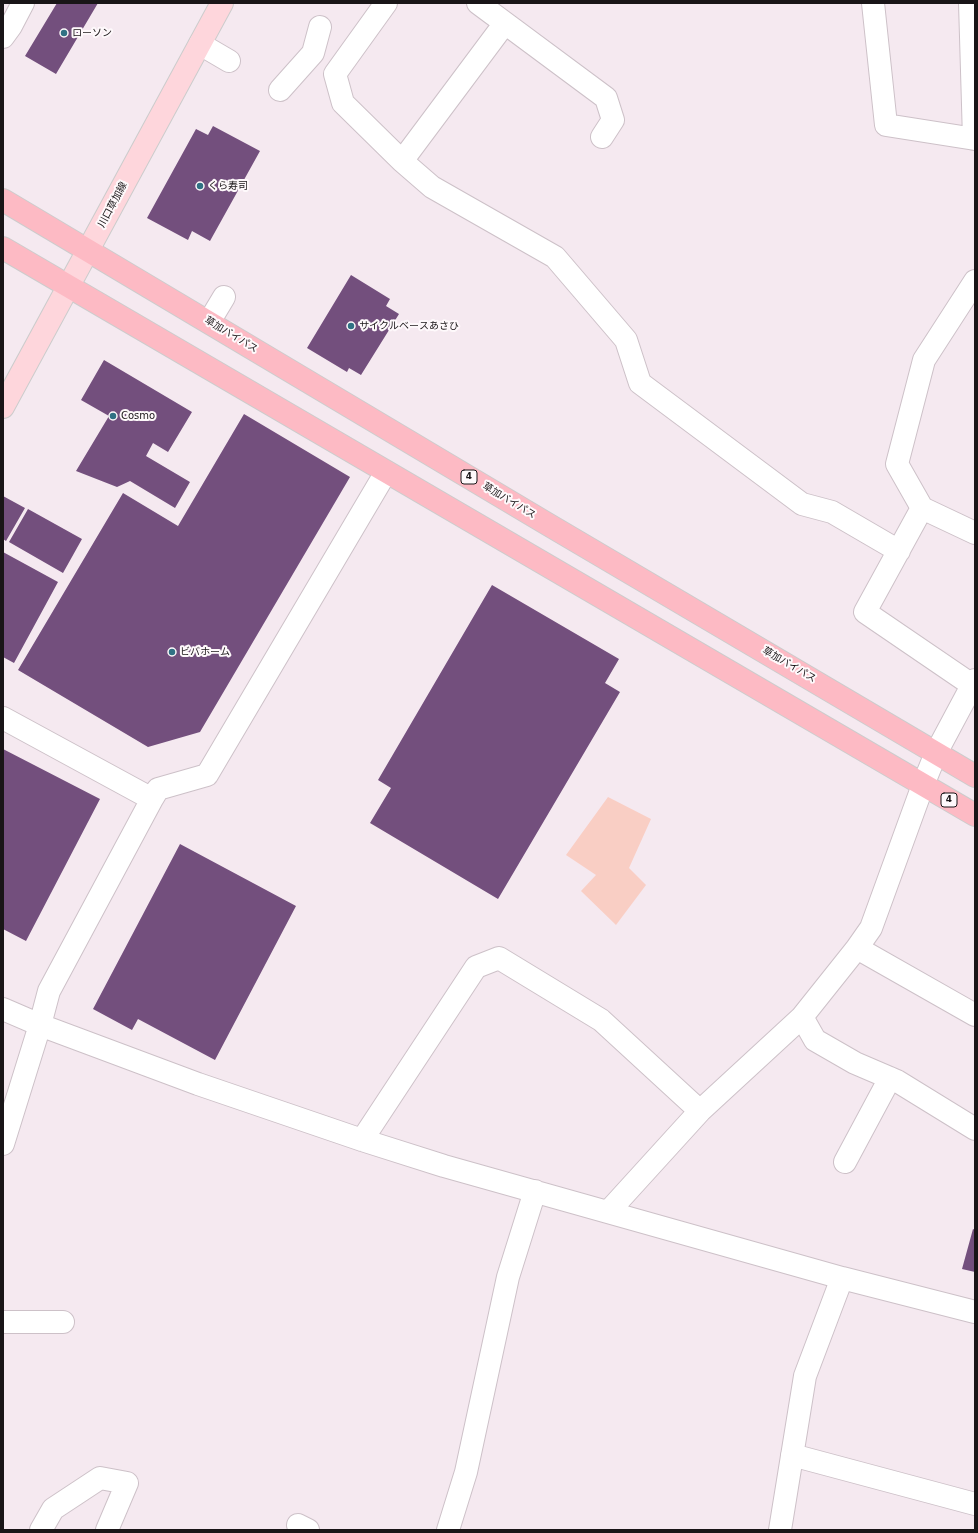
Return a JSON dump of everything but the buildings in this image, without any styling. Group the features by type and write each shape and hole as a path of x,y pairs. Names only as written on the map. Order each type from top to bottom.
{"highway":[{"name":"草加バイパス","path":"3,200 549,525 975,776"},
{"name":"4","path":"3,248 975,815"}],"main road":[{"name":"川口草加線","path":"3,407 222,3"}],"street":[{"path":"3,36 11,26 24,3"},
{"path":"386,3 335,74 343,103 402,161 432,187 555,257 626,340 640,383 802,504 832,512 899,551"},
{"path":"478,3 606,98 613,120 602,137"},
{"path":"873,3 886,125 975,139 970,3"},
{"path":"402,161 505,23"},
{"path":"282,91 313,53 320,27"},
{"path":"200,44 230,61"},
{"path":"975,281 924,360 897,464 922,508 975,533"},
{"path":"209,322 224,297"},
{"path":"3,1144 49,991 152,799 158,789 207,775 386,472"},
{"path":"609,1211 700,1111 802,1017 871,928 922,785 936,753 974,684 865,612 922,508"},
{"path":"3,718 152,799"},
{"path":"857,948 975,1015"},
{"path":"362,1140 476,967 500,958 601,1020 700,1111"},
{"path":"3,1009 198,1084 362,1140 444,1166 609,1211 842,1278 975,1312"},
{"path":"802,1017 815,1040 855,1063 890,1078 975,1129"},
{"path":"845,1162 890,1078"},
{"path":"448,1530 466,1472 508,1277 535,1191"},
{"path":"780,1530 805,1376 842,1278"},
{"path":"3,1322 63,1322"},
{"path":"792,1454 975,1504"},
{"path":"41,1530 54,1509 100,1478 127,1483 107,1530"}],"shaded area":[{"path":"608,797 651,819 629,868 646,885 616,925 581,891 596,875 566,855"}],"place":[{"name":"ローソン","path":"64,33"},
{"name":"くら寿司","path":"200,186"},
{"name":"サイクルベースあさひ","path":"351,326"},
{"name":"Cosmo","path":"113,416"},
{"name":"ビバホーム","path":"172,652"}]}
